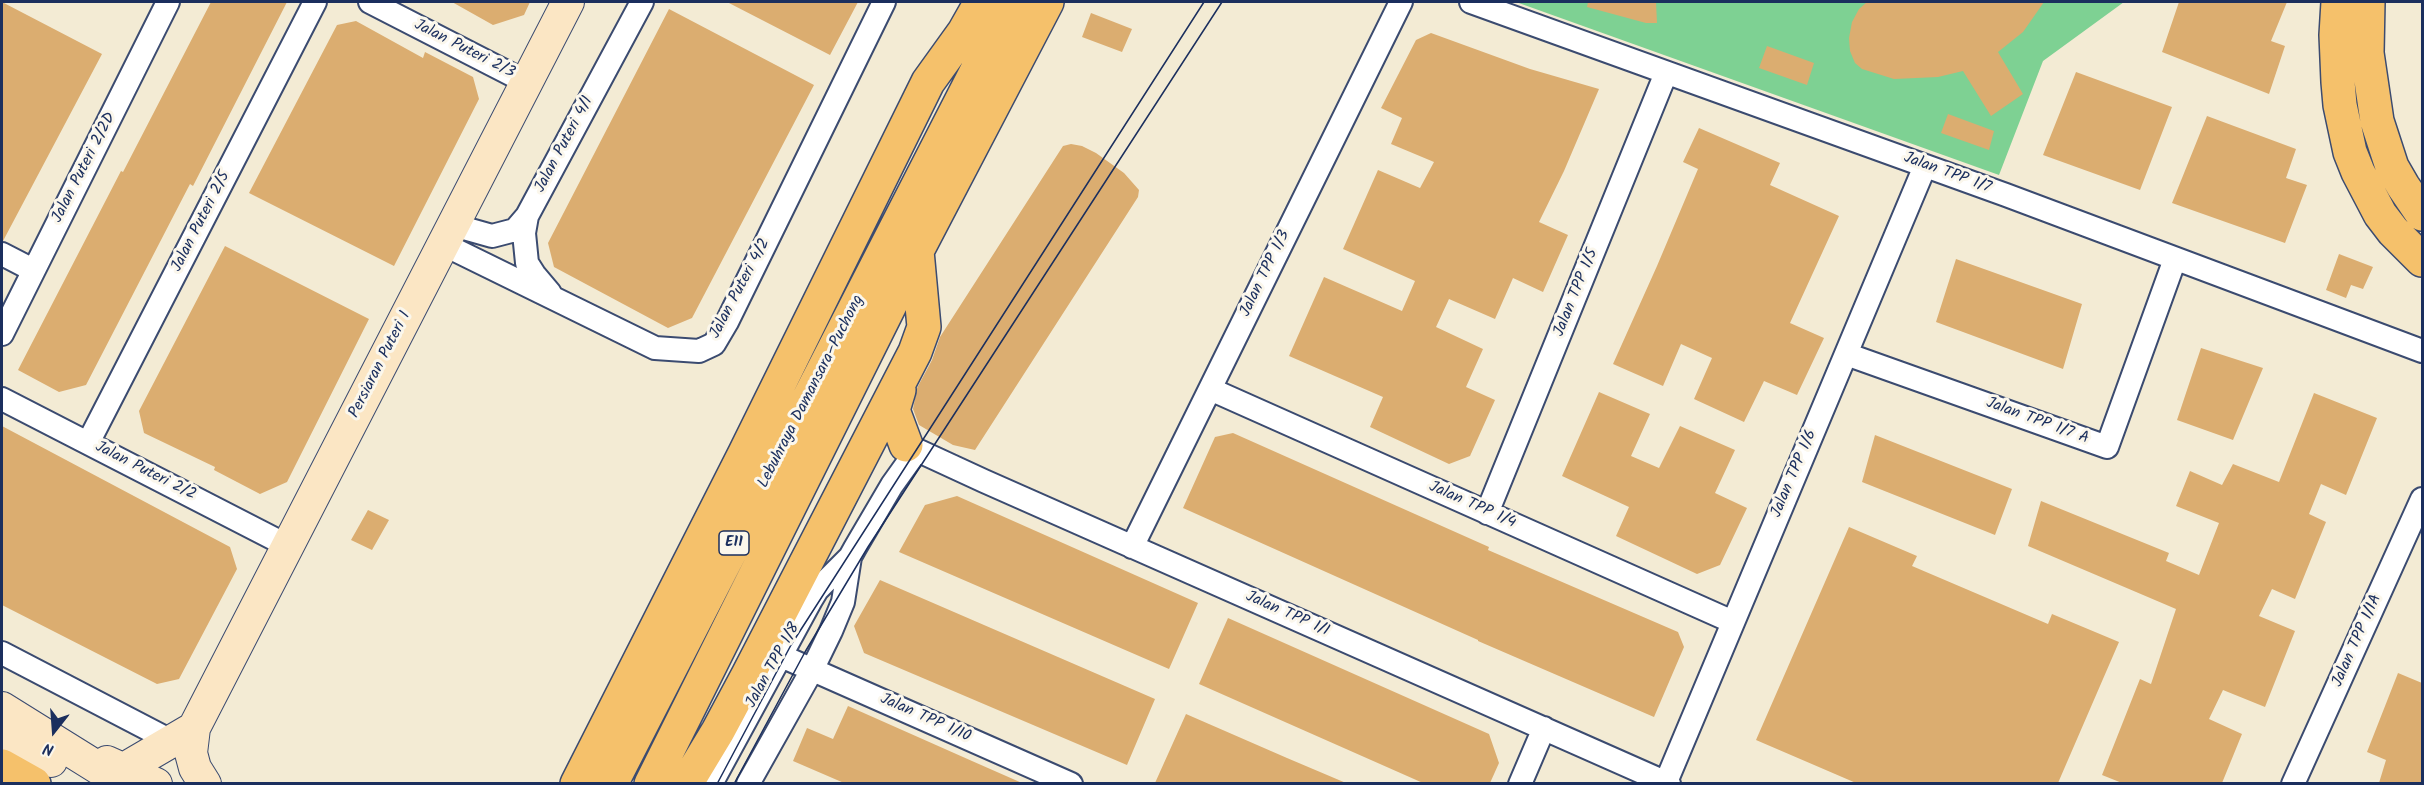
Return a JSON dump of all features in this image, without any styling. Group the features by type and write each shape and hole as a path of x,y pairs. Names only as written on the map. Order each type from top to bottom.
{"highway":[{"name":"E11","path":"858,303 858,267 943,91 964,32 981,2"},
{"name":"Lebuhraya Damansara–Puchong","path":"611,783 1012,2"},
{"name":"Lebuhraya Damansara–Puchong","path":"651,783 917,251 1047,2"},
{"path":"2338,2 2336,60 2340,105 2350,152 2368,194 2393,231 2422,260"},
{"path":"2368,2 2367,53 2377,121 2392,167 2422,214"},
{"path":"577,783 750,443 928,82 964,32"},
{"path":"686,783 718,731 748,675 902,377 924,327 917,251"},
{"path":"902,377 893,410 912,447"},
{"path":"861,457 878,445 898,443 912,447"},
{"path":"557,783 576,766 586,749 604,732"},
{"path":"2,766 33,783"}],"street":[{"name":"Jalan Puteri 2/2D","path":"2,334 168,2"},
{"name":"Jalan Puteri 2/5","path":"88,443 315,2"},
{"name":"Jalan Puteri 2/3","path":"370,2 526,82"},
{"name":"Persiaran Puteri 1","path":"205,783 195,768 184,735 288,546 568,2"},
{"name":"Jalan Puteri 4/1","path":"448,235 492,236 514,230 527,216 642,2"},
{"name":"Jalan Puteri 4/2","path":"448,235 560,302 655,348 699,351 714,344 884,2"},
{"name":"Jalan TPP 1/3","path":"1132,547 1401,2"},
{"name":"Jalan TPP 1/7","path":"1471,2 1924,166 2422,351"},
{"name":"Jalan TPP 1/5","path":"1487,513 1666,73"},
{"name":"Jalan TPP 1/6","path":"1667,783 1924,166"},
{"path":"527,216 524,233 527,263 543,286 560,302"},
{"path":"2,254 33,270"},
{"name":"Jalan TPP 1/7 A","path":"1846,354 2107,447 2175,260"},
{"name":"Jalan TPP 1/4","path":"1210,389 1733,622"},
{"name":"Jalan Puteri 2/2","path":"2,399 288,546"},
{"name":"Jalan TPP 1/1","path":"912,447 1132,547 1667,783"},
{"name":"Jalan TPP 1/8","path":"711,783 779,655 817,590 850,557 912,447"},
{"name":"Jalan TPP 1/1A","path":"2293,783 2422,499"},
{"name":"Jalan TPP 1/8","path":"748,783 812,670 843,602 850,557"},
{"path":"2,653 184,735"},
{"name":"Jalan TPP 1/10","path":"779,655 1071,783"},
{"path":"2,708 124,776 156,783"},
{"path":"1521,783 1544,728"},
{"path":"2,734 93,783"},
{"path":"124,776 184,735"}],"green space":[{"path":"1516,2 2124,2 2043,61 1999,175"}],"building":[{"path":"2,2 102,54 3,241 2,241"},
{"path":"211,2 287,2 193,186 190,184 86,385 59,392 18,370"},
{"path":"452,2 530,2 524,15 493,25"},
{"path":"727,2 858,2 830,55"},
{"path":"1588,2 1656,2 1657,23 1646,23 1587,7"},
{"path":"1867,2 2044,2 2023,32 1998,52 2023,94 1991,116 1963,71 1938,77 1894,79 1862,69 1855,63 1850,51 1849,38 1852,22 1859,9"},
{"path":"2179,2 2287,2 2271,41 2285,46 2269,94 2162,52"},
{"path":"669,9 814,85 692,318 668,328 554,267 548,243"},
{"path":"1091,13 1132,29 1122,52 1082,37"},
{"path":"356,21 423,58 425,52 473,77 479,99 394,266 249,193 337,25"},
{"path":"1431,33 1530,69 1599,89 1564,171 1539,222 1568,235 1543,292 1513,278 1495,319 1449,299 1436,327 1483,349 1466,387 1495,400 1470,456 1449,464 1370,427 1383,397 1289,356 1324,277 1402,311 1415,281 1343,249 1378,170 1420,188 1434,162 1391,144 1402,118 1381,108 1416,40"},
{"path":"1767,46 1814,63 1807,85 1759,68"},
{"path":"2076,72 2172,107 2140,190 2043,155"},
{"path":"1948,114 1994,131 1989,150 1941,133"},
{"path":"2207,116 2296,149 2286,178 2307,185 2285,243 2172,203"},
{"path":"1699,128 1780,163 1770,185 1839,216 1790,323 1824,338 1797,395 1764,381 1744,422 1694,399 1712,358 1681,344 1663,386 1613,364 1698,169 1683,162"},
{"path":"1071,144 1082,146 1096,153 1124,173 1139,190 1138,197 975,450 953,445 919,425 913,409 917,388 932,360 940,337 1063,146"},
{"path":"225,246 369,319 287,482 260,494 214,470 215,467 144,433 139,411"},
{"path":"2339,254 2373,267 2363,289 2351,285 2346,298 2326,290"},
{"path":"1956,259 2082,304 2063,369 1936,322"},
{"path":"2201,348 2263,368 2233,440 2177,420"},
{"path":"1599,392 1650,414 1631,456 1659,468 1680,426 1735,450 1715,493 1747,508 1720,565 1697,574 1616,536 1629,507 1562,476"},
{"path":"2314,393 2377,418 2346,495 2321,484 2309,514 2326,522 2295,599 2272,589 2259,616 2295,631 2265,707 2223,690 2209,719 2242,734 2222,783 2122,783 2102,775 2140,679 2151,684 2176,609 2028,546 2041,501 2169,553 2166,561 2199,575 2219,523 2176,506 2190,471 2222,485 2233,464 2279,482"},
{"path":"2,426 230,547 237,569 179,679 157,684 2,605"},
{"path":"1233,433 1489,547 1488,550 1678,632 1684,647 1654,717 1478,641 1183,508 1215,437"},
{"path":"1875,435 2012,489 1995,535 1862,482"},
{"path":"957,496 1198,603 1169,669 899,552 925,505"},
{"path":"368,510 389,520 372,550 351,540"},
{"path":"1849,527 1917,556 1912,566 2048,624 2052,614 2119,642 2058,783 1856,783 1756,740"},
{"path":"880,580 1155,699 1127,765 864,653 854,626"},
{"path":"1228,618 1489,734 1499,763 1490,783 1423,783 1199,684"},
{"path":"2398,673 2422,683 2422,783 2379,783 2386,760 2367,752"},
{"path":"848,706 1022,783 844,783 793,761 807,728 833,739"},
{"path":"1186,714 1287,758 1346,783 1155,783"}],"tram line":[{"path":"717,784 791,645 1204,2"},
{"path":"734,784 805,652 868,547 1222,2"}]}
